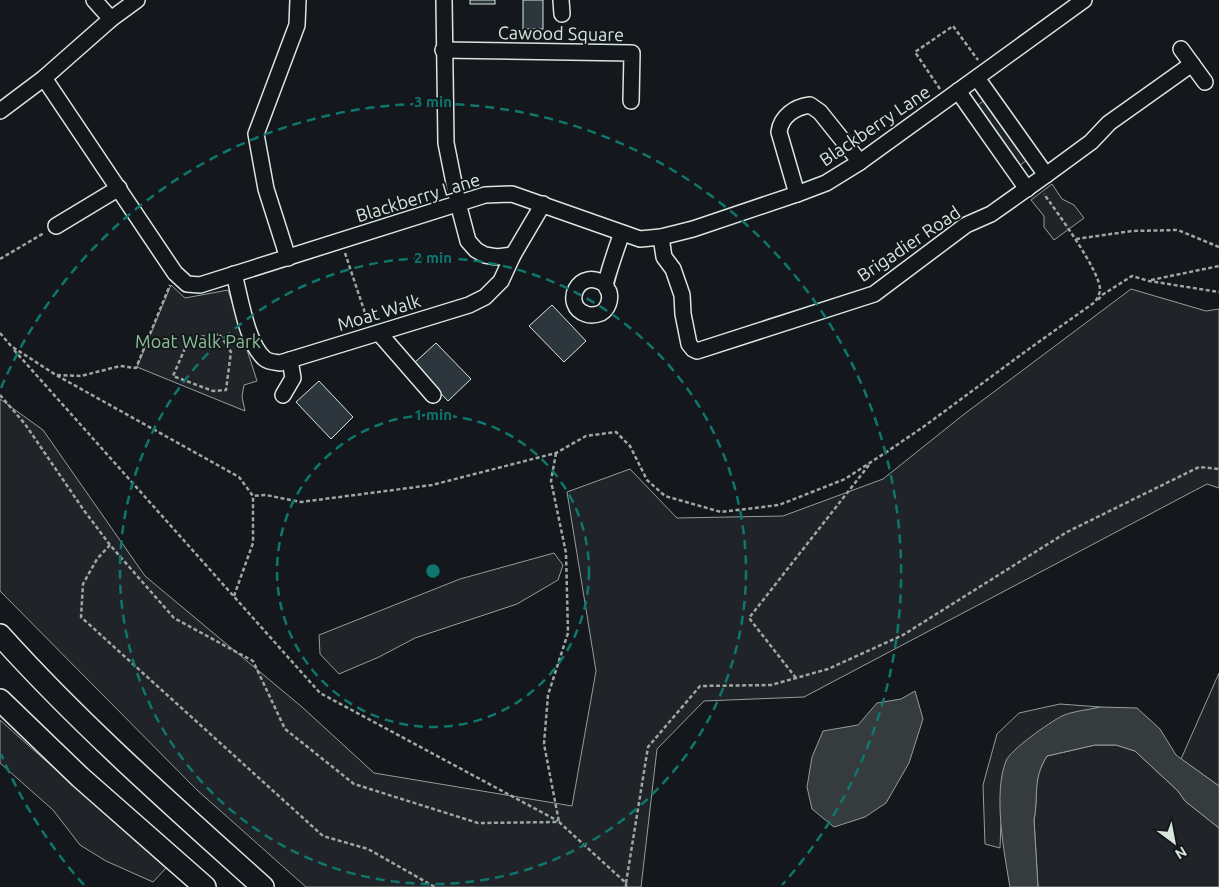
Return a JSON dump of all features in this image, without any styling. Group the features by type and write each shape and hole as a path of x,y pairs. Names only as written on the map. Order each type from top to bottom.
{"highway":[{"path":"0,635 82,721 264,887"},
{"path":"0,700 80,777 205,887"}],"street":[{"path":"94,0 111,19"},
{"path":"0,111 44,78 111,19 137,0"},
{"path":"288,258 266,189 256,134 297,25 298,0"},
{"path":"444,0 446,143 458,203 468,240 476,250 485,255 497,257 513,255"},
{"name":"Blackberry Lane","path":"44,78 175,273 187,284 200,285 485,195 512,194 640,239 661,237 693,228 826,183 860,162 1084,0"},
{"path":"1181,49 1204,82"},
{"name":"Cawood Square","path":"444,50 632,53 631,101"},
{"name":"Brigadier Road","path":"661,237 664,257 673,269 682,295 683,314 689,344 697,351 874,294 966,225 991,214 1037,182 1091,142 1109,123 1192,64"},
{"path":"982,74 1037,182"},
{"path":"953,96 1037,182"},
{"path":"797,194 779,132 780,123 783,119 802,106 810,105 820,112 860,162"},
{"path":"56,226 118,188"},
{"name":"Moat Walk","path":"234,274 250,336 258,352 266,360 280,363 469,305 485,297 501,281 513,255 543,204"},
{"path":"606,286 622,233"},
{"path":"376,334 434,395"},
{"path":"283,394 293,378 290,360"}],"path":[{"path":"953,96 914,52 953,26 982,74"},
{"path":"253,496 266,495 301,502 432,484 556,453 586,436 616,432 630,446 647,480 665,496 721,512 779,505 844,479 926,426 1026,350 1096,302 1100,291 1096,274 1076,239 1037,182"},
{"path":"0,259 56,226"},
{"path":"1076,239 1132,231 1178,230 1219,247"},
{"path":"341,241 376,334"},
{"path":"1150,281 1219,266"},
{"path":"56,375 81,376 120,366 136,368 175,273"},
{"path":"1098,300 1102,295 1132,276 1150,281 1219,292"},
{"path":"0,333 320,693 559,822 626,885"},
{"path":"219,334 226,344 231,352 226,390 213,391 174,376 189,339 219,334"},
{"path":"226,344 250,336"},
{"path":"11,346 56,375 239,477 253,496 253,543 234,596"},
{"path":"0,395 25,424 83,510 110,546 174,618 253,660 285,729 354,784 478,824 559,822"},
{"path":"556,453 550,481 566,553 568,633 548,695 544,744 559,822"},
{"path":"796,678 749,618 872,462"},
{"path":"626,885 648,747 700,686 771,685 828,669 902,635 1067,532 1199,467 1219,469"},
{"path":"110,546 97,559 83,584 81,617 323,836 368,849 434,887"}],"green space":[{"path":"985,100 1028,159 1018,167 975,107"},
{"path":"1052,184 1062,199 1074,205 1084,218 1054,240 1044,227 1044,216 1031,200"},
{"name":"Moat Walk Park","path":"171,285 185,298 228,290 257,381 244,385 242,397 245,411 137,367"},
{"path":"1131,289 1206,311 1219,309 1219,488 1207,484 804,697 704,701 657,749 641,887 306,887 197,790 0,591 0,399 43,430 145,576 302,707 374,773 572,806 596,671 567,492 630,469 677,518 783,516 883,479 963,415"},
{"path":"554,553 563,565 558,580 517,604 415,638 379,657 339,674 320,654 319,635 460,579"},
{"path":"1219,673 1219,786 1181,759"},
{"path":"1060,704 1100,707 1063,716 1001,823 1000,848 985,844 983,785 997,734 1019,713"},
{"path":"0,720 166,868 153,882 106,861 80,845 53,810 0,763"},
{"path":"1095,745 1116,745 1135,751 1178,791 1185,801 1219,828 1219,887 1038,887 1034,820 1037,781 1042,765 1047,756"}],"shaded area":[{"path":"915,691 923,719 909,763 886,803 865,817 834,827 812,809 807,787 812,757 823,731 858,725 877,703 901,699"},
{"path":"1100,707 1137,708 1160,729 1176,755 1219,786 1219,828 1185,801 1178,791 1135,751 1116,745 1095,745 1047,756 1039,772 1034,820 1038,887 1010,887 1000,806 1002,774 1006,761 1022,744 1056,719 1071,713"}],"building":[{"path":"470,0 495,0 495,4 470,4"},
{"path":"523,0 543,0 543,29 523,29"},
{"path":"552,305 586,341 564,362 529,326"},
{"path":"436,343 471,379 448,401 413,364"},
{"path":"319,381 353,417 331,439 296,402"}]}
